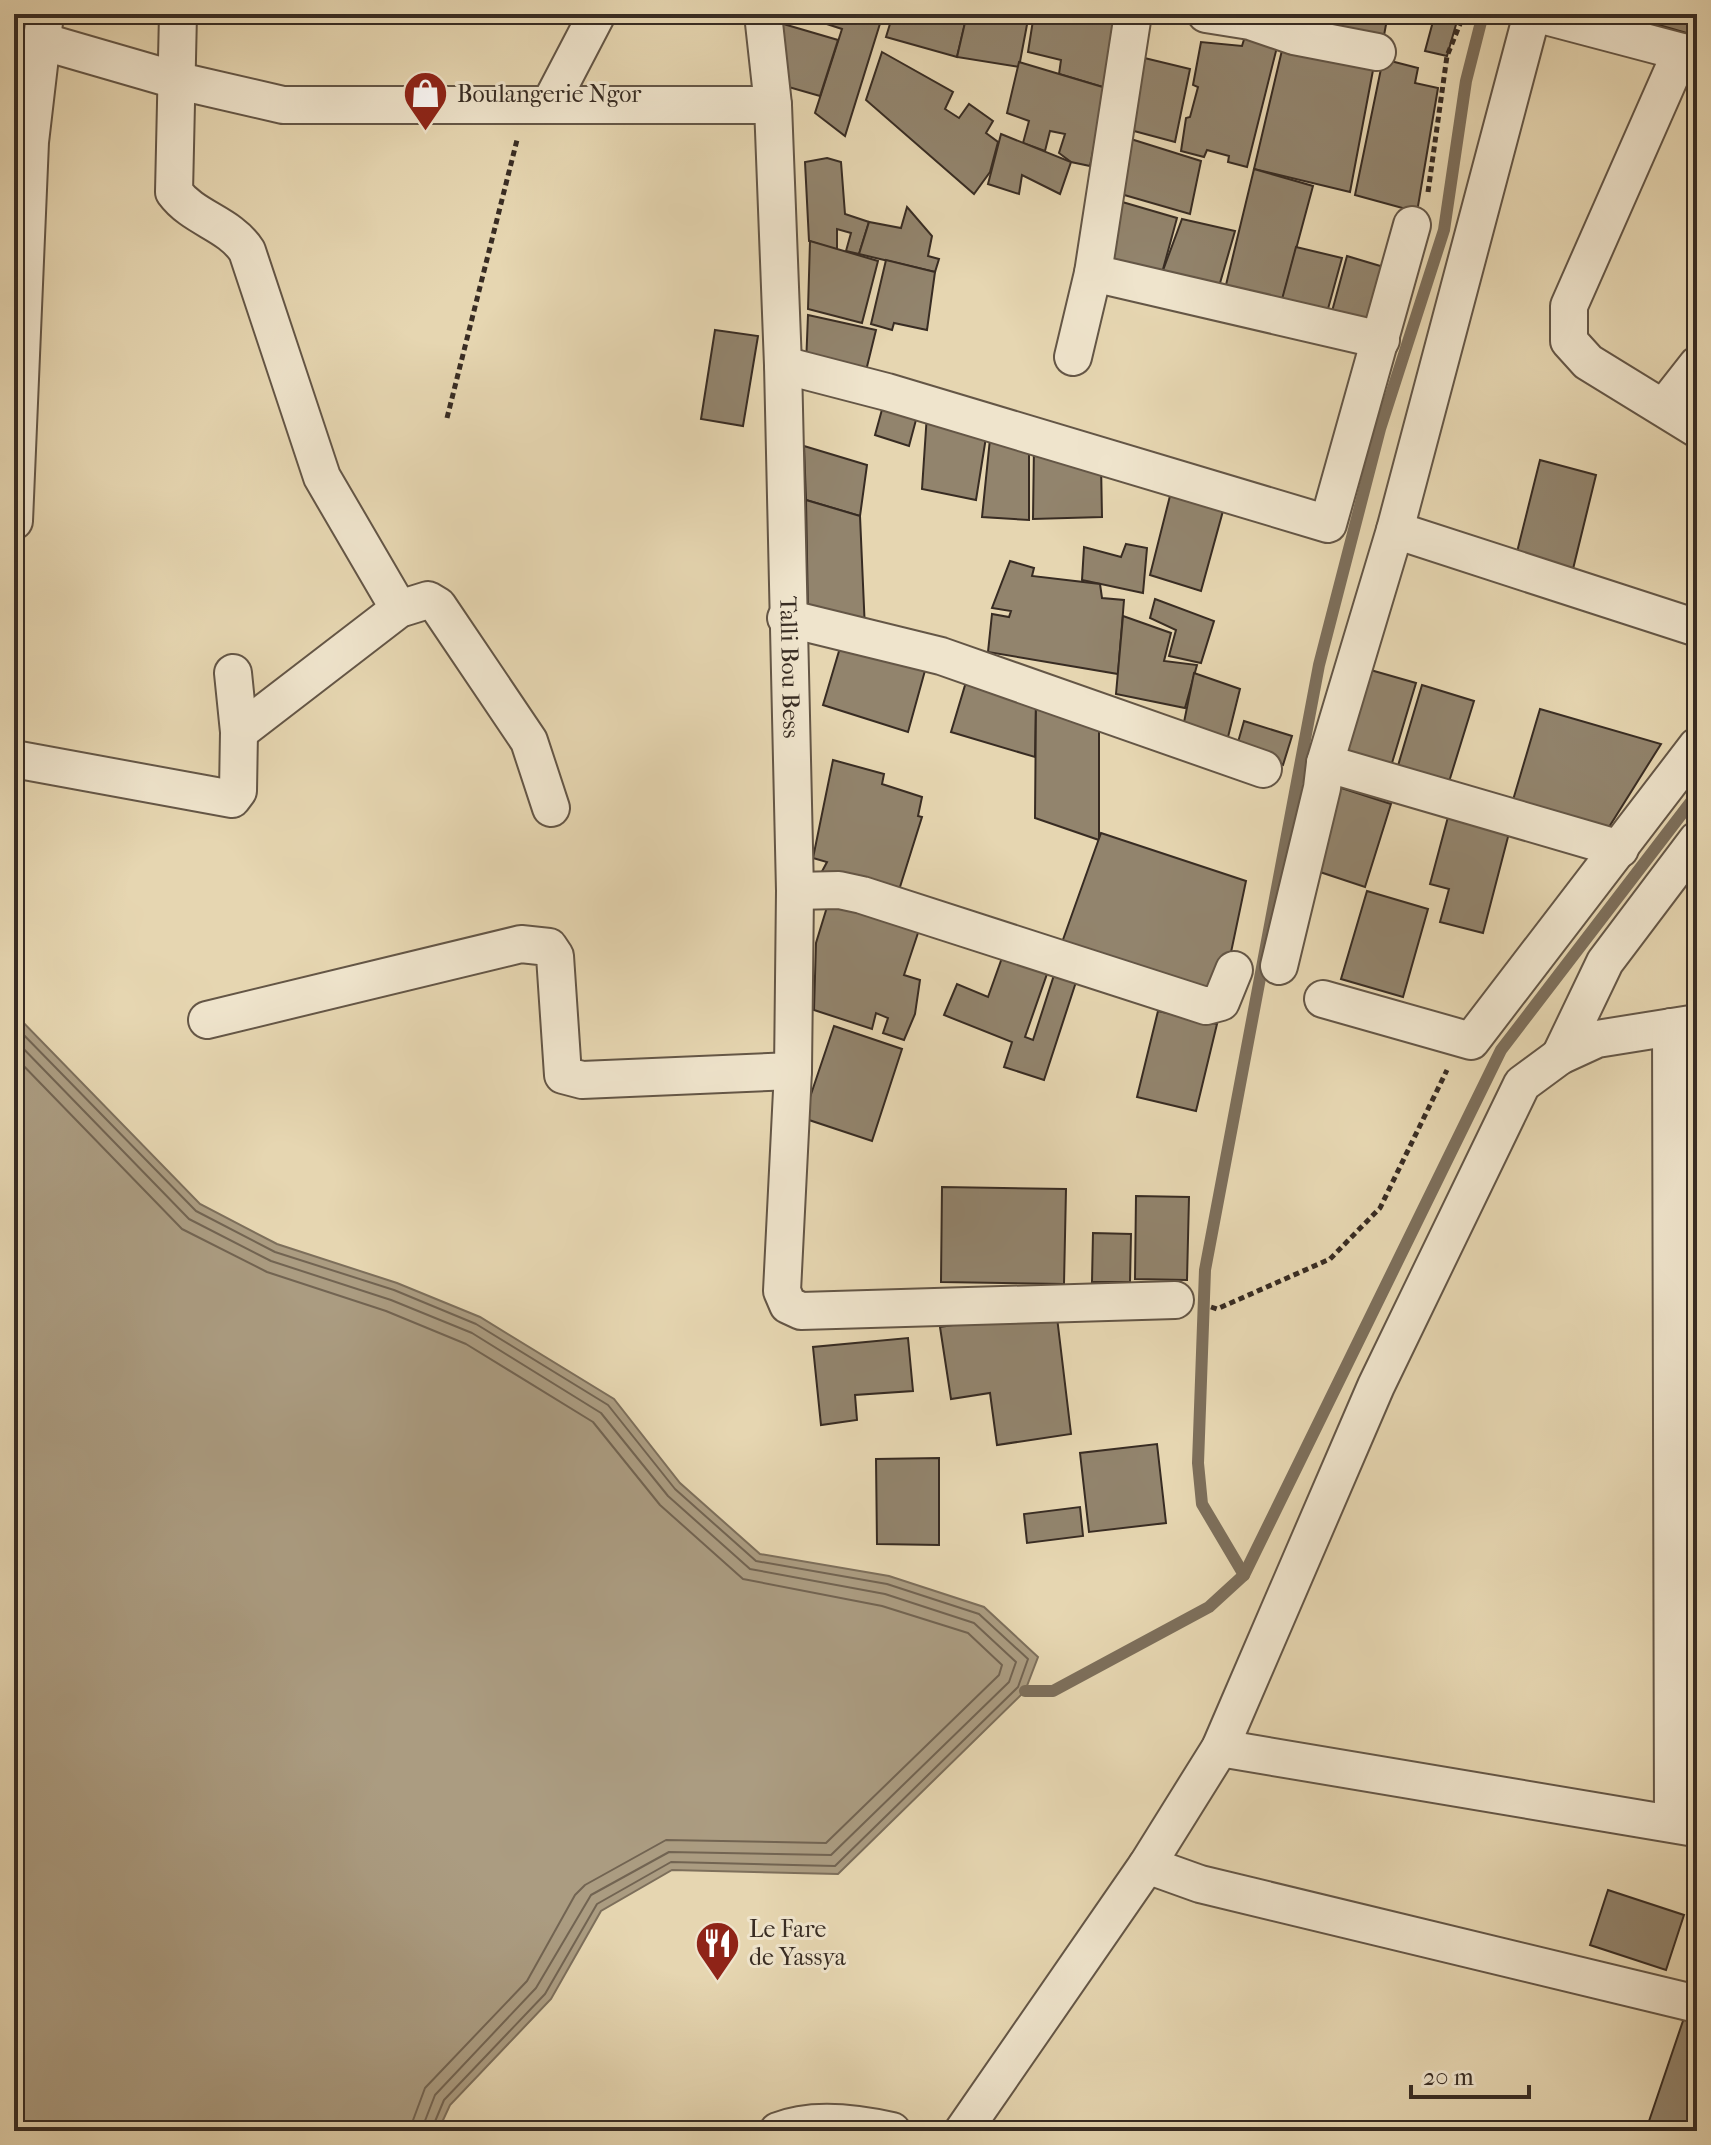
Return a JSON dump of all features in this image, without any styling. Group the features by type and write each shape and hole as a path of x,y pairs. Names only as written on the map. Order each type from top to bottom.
{"street":[{"path":"178,14 179,81 174,192 186,209 237,236 247,251 322,477 399,609"},
{"path":"538,104 597,14"},
{"name":"Talli Bou Bess","path":"763,14 773,105 783,365 786,618 795,891 793,1071 782,1291 788,1305 801,1311 1175,1300"},
{"path":"1073,357 1093,273 1133,14"},
{"path":"1206,14 1250,21 1294,36 1377,52"},
{"path":"1279,966 1322,788 1325,763 1395,530 1535,14 1689,54 1569,306 1569,341 1588,362 1697,429"},
{"path":"14,521 22,139 43,28 179,81 283,105 773,105"},
{"path":"783,365 887,392 1328,524 1412,225"},
{"path":"1093,273 1381,340"},
{"path":"1664,407 1697,365"},
{"path":"1395,530 1697,628"},
{"path":"239,732 399,609 420,600 438,606 529,741 551,808"},
{"path":"786,618 941,656 1263,769"},
{"path":"14,759 232,799 238,791 239,732 233,673"},
{"path":"1323,999 1471,1041 1697,746"},
{"path":"1325,763 1620,849"},
{"path":"1560,1056 1605,962 1697,840"},
{"path":"795,891 839,890 862,895 1206,1006 1221,1002 1234,970"},
{"path":"207,1020 521,944 538,945 549,947 555,956 563,1075 582,1080 793,1071"},
{"path":"963,2131 1147,1865 1220,1748 1376,1386 1522,1084 1560,1056 1597,1039 1684,1025 1685,1826 1220,1748"},
{"path":"1147,1865 1200,1884 1697,2004"},
{"path":"778,2131 790,2126 858,2123 892,2131"}],"path":[{"path":"1412,225 1424,216 1447,56 1464,14"},
{"path":"447,418 538,104"},
{"path":"1217,1309 1330,1259 1380,1208 1453,1057"}],"water":[{"path":"14,1013 200,1204 277,1244 397,1283 480,1317 614,1399 680,1483 760,1554 889,1576 984,1607 1038,1657 1025,1691 838,1874 672,1870 601,1911 551,1999 450,2105 438,2131 14,2131"}],"building":[{"path":"813,14 883,14 845,136 815,113 842,29 811,19"},
{"path":"893,14 967,15 957,57 886,37"},
{"path":"967,14 1029,14 1019,67 957,57"},
{"path":"1034,14 1120,14 1106,88 1059,74 1061,60 1028,52"},
{"path":"1326,14 1388,14 1382,46 1323,32"},
{"path":"1435,14 1459,14 1447,56 1425,51"},
{"path":"1647,14 1697,14 1697,36 1645,21"},
{"path":"780,23 838,40 820,96 785,86"},
{"path":"1246,33 1278,43 1247,167 1228,162 1229,156 1207,150 1204,157 1181,151 1186,118 1190,117 1198,87 1193,85 1201,42 1242,46"},
{"path":"1283,46 1374,65 1350,192 1254,169"},
{"path":"882,52 953,92 945,109 959,118 969,104 993,121 986,133 998,142 990,172 974,194 866,100"},
{"path":"1132,55 1190,69 1175,142 1119,127"},
{"path":"1383,59 1418,68 1415,83 1438,88 1417,212 1355,195"},
{"path":"1019,62 1106,88 1090,166 1071,162 1059,153 1065,134 1050,131 1045,151 1023,143 1029,121 1007,113"},
{"path":"1001,134 1071,162 1060,194 1022,175 1019,194 988,184"},
{"path":"1118,135 1201,161 1190,214 1107,190"},
{"path":"827,158 841,162 845,214 869,222 859,254 846,251 851,233 837,229 837,250 809,241 805,162"},
{"path":"1254,169 1313,186 1281,305 1225,289"},
{"path":"1112,199 1177,218 1162,273 1102,260"},
{"path":"907,207 932,236 928,256 939,259 935,272 859,254 869,222 901,228"},
{"path":"1182,219 1235,231 1218,290 1162,273"},
{"path":"810,241 878,261 862,323 808,309"},
{"path":"1296,247 1342,258 1326,316 1281,303"},
{"path":"1347,256 1387,268 1371,326 1331,315"},
{"path":"886,260 935,272 927,330 894,323 892,330 871,324"},
{"path":"808,315 876,330 863,383 806,365"},
{"path":"715,330 758,336 743,426 701,419"},
{"path":"886,395 920,405 909,446 875,435"},
{"path":"927,414 987,431 976,500 922,489"},
{"path":"990,439 1029,448 1029,520 982,517"},
{"path":"1034,445 1101,463 1102,517 1033,519"},
{"path":"804,446 867,465 860,516 806,500"},
{"path":"1540,460 1596,475 1573,569 1516,556"},
{"path":"1173,484 1226,500 1201,591 1150,575"},
{"path":"806,500 860,516 865,630 808,615"},
{"path":"1126,544 1147,548 1143,593 1082,580 1084,547 1121,557"},
{"path":"1010,561 1034,568 1032,576 1100,584 1102,598 1124,600 1118,674 988,652 992,614 1009,617 1011,611 992,608"},
{"path":"1155,599 1214,621 1201,663 1169,656 1176,630 1150,618"},
{"path":"1123,616 1171,633 1164,661 1197,665 1185,708 1116,694"},
{"path":"842,641 926,667 908,732 823,705"},
{"path":"1360,667 1416,683 1389,773 1333,756"},
{"path":"969,672 1036,702 1035,757 951,732"},
{"path":"1194,673 1240,689 1226,745 1182,732"},
{"path":"1422,685 1474,701 1448,785 1397,769"},
{"path":"1036,702 1099,723 1099,840 1035,818"},
{"path":"1540,709 1661,744 1609,827 1513,800"},
{"path":"1244,721 1292,736 1283,765 1236,749"},
{"path":"833,760 884,774 882,784 922,797 918,816 922,817 894,906 819,877 827,862 813,858"},
{"path":"1332,785 1391,804 1365,887 1305,867"},
{"path":"1448,817 1509,833 1483,933 1440,922 1449,889 1430,884"},
{"path":"1101,833 1246,881 1221,1000 1060,948"},
{"path":"1367,891 1428,909 1403,997 1341,979"},
{"path":"831,894 921,924 904,975 920,980 915,1014 904,1040 883,1033 888,1018 876,1013 872,1029 814,1010 816,943"},
{"path":"1003,955 1048,971 1025,1037 1033,1040 1054,975 1076,982 1044,1080 1004,1067 1012,1042 944,1015 957,984 988,997"},
{"path":"1158,1011 1217,1024 1196,1111 1137,1097"},
{"path":"834,1026 902,1049 872,1141 803,1118"},
{"path":"942,1187 1066,1189 1064,1284 941,1282"},
{"path":"1136,1196 1189,1197 1187,1280 1135,1279"},
{"path":"1093,1233 1131,1234 1130,1282 1092,1282"},
{"path":"1056,1309 1071,1434 997,1445 990,1393 951,1399 940,1327"},
{"path":"908,1338 913,1391 855,1395 857,1420 821,1425 813,1347"},
{"path":"1157,1444 1166,1523 1089,1532 1080,1453"},
{"path":"939,1458 939,1545 877,1544 876,1459"},
{"path":"1080,1507 1083,1536 1027,1543 1024,1514"},
{"path":"1608,1890 1684,1915 1666,1970 1590,1945"},
{"path":"1686,2012 1697,2016 1697,2131 1670,2131 1648,2124"}],"waterway":[{"path":"1244,1575 1202,1504 1198,1463 1205,1270 1319,665 1380,429 1444,230 1466,81 1483,14"},
{"path":"1025,1691 1053,1691 1209,1607 1244,1575 1501,1050 1697,794"}],"place":[{"name":"Boulangerie Ngor","path":"426,133"},
{"name":"Le Fare de Yassya","path":"718,1982"}]}
